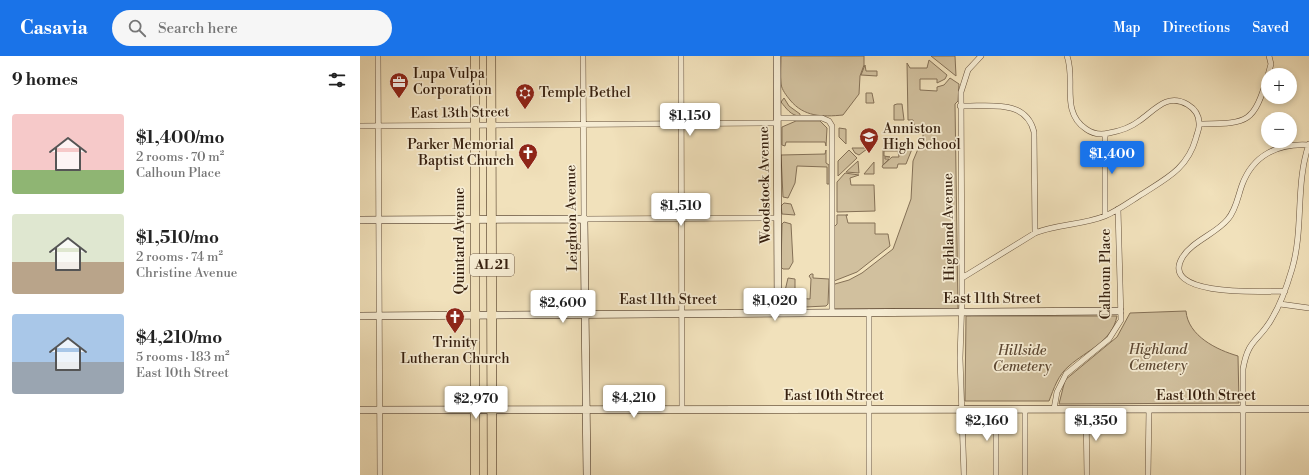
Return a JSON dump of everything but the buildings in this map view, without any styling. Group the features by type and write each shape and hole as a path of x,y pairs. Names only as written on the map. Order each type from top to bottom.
{"highway":[{"name":"Quintard Avenue","path":"475,56 475,475"},
{"name":"AL 21","path":"491,56 492,475"}],"street":[{"path":"378,56 380,220 380,475"},
{"name":"Leighton Avenue","path":"583,56 587,475"},
{"path":"681,56 682,410"},
{"name":"Woodstock Avenue","path":"777,56 778,313"},
{"name":"Highland Avenue","path":"964,475 962,409 960,106 964,79 968,70 980,56"},
{"path":"962,278 1035,233 1047,228 1105,216 1118,209 1170,177 1180,168 1191,152 1200,124 1198,116 1192,107 1174,100 1160,105 1131,127 1105,134 1093,133 1085,129 1075,119 1070,102 1070,67 1067,56"},
{"path":"1269,56 1271,64 1270,68"},
{"path":"1200,124 1237,123 1250,117 1258,105 1261,96"},
{"path":"960,106 1011,107 1023,113 1030,120 1034,132 1035,233"},
{"name":"East 13th Street","path":"360,126 681,124 822,118 829,120 832,126 832,312"},
{"name":"Calhoun Place","path":"1105,134 1105,216"},
{"path":"1243,475 1243,369 1245,354 1252,342 1271,320 1280,304 1285,291 1297,252 1302,182 1309,145 1294,146 1277,150 1257,160 1246,176 1233,211 1228,219 1185,254 1180,262 1180,268 1184,277 1200,287 1243,291 1285,291"},
{"name":"Calhoun Place","path":"1054,409 1057,392 1066,374 1109,338 1121,320 1118,209"},
{"path":"360,220 778,218"},
{"path":"1280,304 1309,308"},
{"name":"East 11th Street","path":"360,316 1120,311"},
{"path":"869,312 869,475"},
{"path":"996,409 996,475"},
{"path":"1025,409 1025,475"},
{"path":"1086,409 1087,475"},
{"path":"1148,475 1149,409"},
{"name":"East 10th Street","path":"360,410 1309,409"}],"green space":[{"path":"781,56 864,56 864,65 860,76 859,94 843,115 821,116 807,113 795,106 782,88"},
{"path":"931,56 955,56 956,76"},
{"path":"929,60 947,75 945,79 937,83 937,79 920,79 920,90 937,91 937,87 944,85 950,78 959,84 958,101 955,104 958,309 834,309 833,287 835,284 849,280 862,273 893,249 911,199 913,161 923,137 923,128 915,129 913,120 908,120 907,63 910,68 927,68"},
{"path":"865,65 866,71 877,71 877,76 861,75"},
{"path":"866,93 872,93 874,103 866,103"},
{"path":"784,98 789,106 800,114 800,116 794,115 787,109 781,102"},
{"path":"902,104 904,120 894,120 894,105"},
{"path":"796,121 820,121 827,128 826,146 825,142 786,142 785,146 782,145 782,127"},
{"path":"839,128 846,129 846,144 839,137"},
{"path":"852,148 867,149 859,155 855,153"},
{"path":"883,149 912,149 906,164 898,164 897,168 883,168 882,166 892,157 899,157 898,151 884,151 884,156 890,157 885,157 885,159 889,159 883,165"},
{"path":"826,150 826,163 829,165 829,184 827,184 827,167 797,166 795,183 788,198 783,197 781,155 825,154"},
{"path":"849,150 857,158 838,176 838,161"},
{"path":"858,161 859,173 846,172"},
{"path":"874,162 874,174 864,174"},
{"path":"845,173 859,175 850,178 851,185 874,185 875,211 837,212 837,182"},
{"path":"784,203 791,204 795,215 782,214 781,206"},
{"path":"837,215 846,215 848,223 875,223 875,234 888,234 890,246 857,272 834,281 833,228 837,224"},
{"path":"784,222 791,224 793,262 789,269 783,269 781,267 782,224"},
{"path":"813,274 813,278 829,279 828,304 826,306 805,307 805,309 785,309 784,295 788,278 795,279 795,298 810,299 811,279 809,276"},
{"name":"Highland Cemetery","path":"1186,311 1192,328 1198,335 1213,346 1238,356 1239,403 1059,404 1065,380 1117,337 1130,313"},
{"name":"Hillside Cemetery","path":"966,316 1117,316 1110,333 1098,345 1076,360 1062,373 1049,401 965,401"}],"place":[{"name":"Lupa Vulpa Corporation","path":"399,99"},
{"name":"Temple Bethel","path":"525,110"},
{"name":"Anniston High School","path":"869,154"},
{"name":"Parker Memorial Baptist Church","path":"528,170"},
{"name":"Trinity Lutheran Church","path":"455,334"}]}
